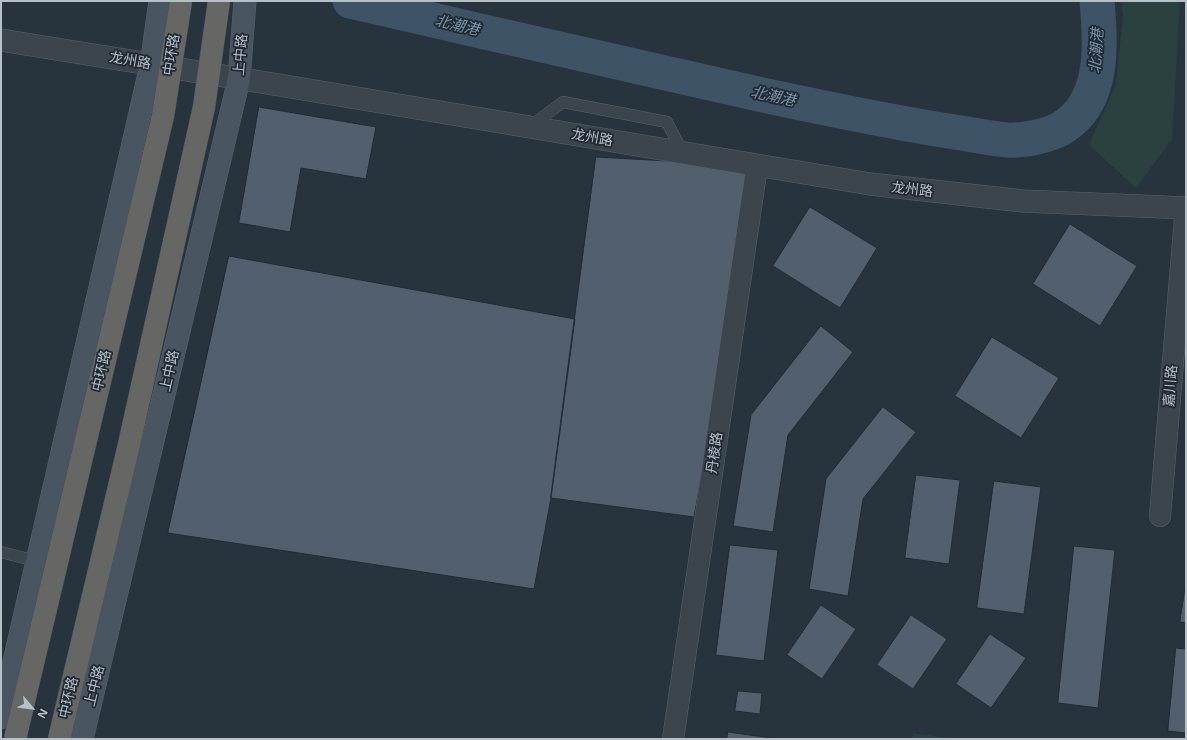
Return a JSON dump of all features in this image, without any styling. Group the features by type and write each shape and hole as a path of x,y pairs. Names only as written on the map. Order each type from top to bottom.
{"highway":[{"name":"中环路","path":"15,739 163,116 181,1"},
{"name":"中环路","path":"59,739 128,448 204,107 219,1"}],"main road":[{"path":"1,718 151,65 160,2"},
{"name":"上中路","path":"82,739 239,79 245,7"}],"street":[{"name":"龙州路","path":"1,40 870,184 1023,201 1186,208"},
{"name":"丹棱路","path":"673,739 757,166"},
{"name":"嘉川路","path":"1160,516 1186,208"}],"lane":[{"path":"528,127 563,102 667,122 683,154"},
{"path":"1,552 36,561"}],"green space":[{"path":"1121,1 1180,1 1172,139 1136,188 1089,145 1116,84 1123,15"},
{"path":"913,733 954,739 912,739"}],"building":[{"path":"259,107 376,127 366,179 301,168 290,232 239,223"},
{"path":"596,157 757,166 694,517 551,498"},
{"path":"810,207 877,248 840,308 773,266"},
{"path":"1070,224 1137,266 1100,326 1033,284"},
{"path":"229,256 575,319 551,498 534,589 168,533"},
{"path":"821,326 853,352 788,435 773,532 733,526 751,415"},
{"path":"992,337 1059,378 1021,438 955,396"},
{"path":"883,407 916,432 863,499 848,596 809,589 826,479"},
{"path":"916,475 960,480 949,564 905,558"},
{"path":"994,481 1041,487 1024,614 977,608"},
{"path":"730,545 778,550 764,661 716,655"},
{"path":"1074,546 1115,550 1098,708 1058,703"},
{"path":"1186,582 1186,623 1180,622"},
{"path":"821,605 856,629 822,679 787,655"},
{"path":"911,615 947,639 913,689 877,665"},
{"path":"990,634 1026,658 991,708 956,684"},
{"path":"1176,648 1186,649 1186,733 1168,731"},
{"path":"738,691 762,693 760,714 735,711"},
{"path":"728,732 778,739 727,739"}],"waterway":[{"name":"北潮港","path":"350,1 804,104 873,118 1007,140 1028,139 1056,131 1076,117 1086,103 1093,88 1099,53 1097,1"}]}
